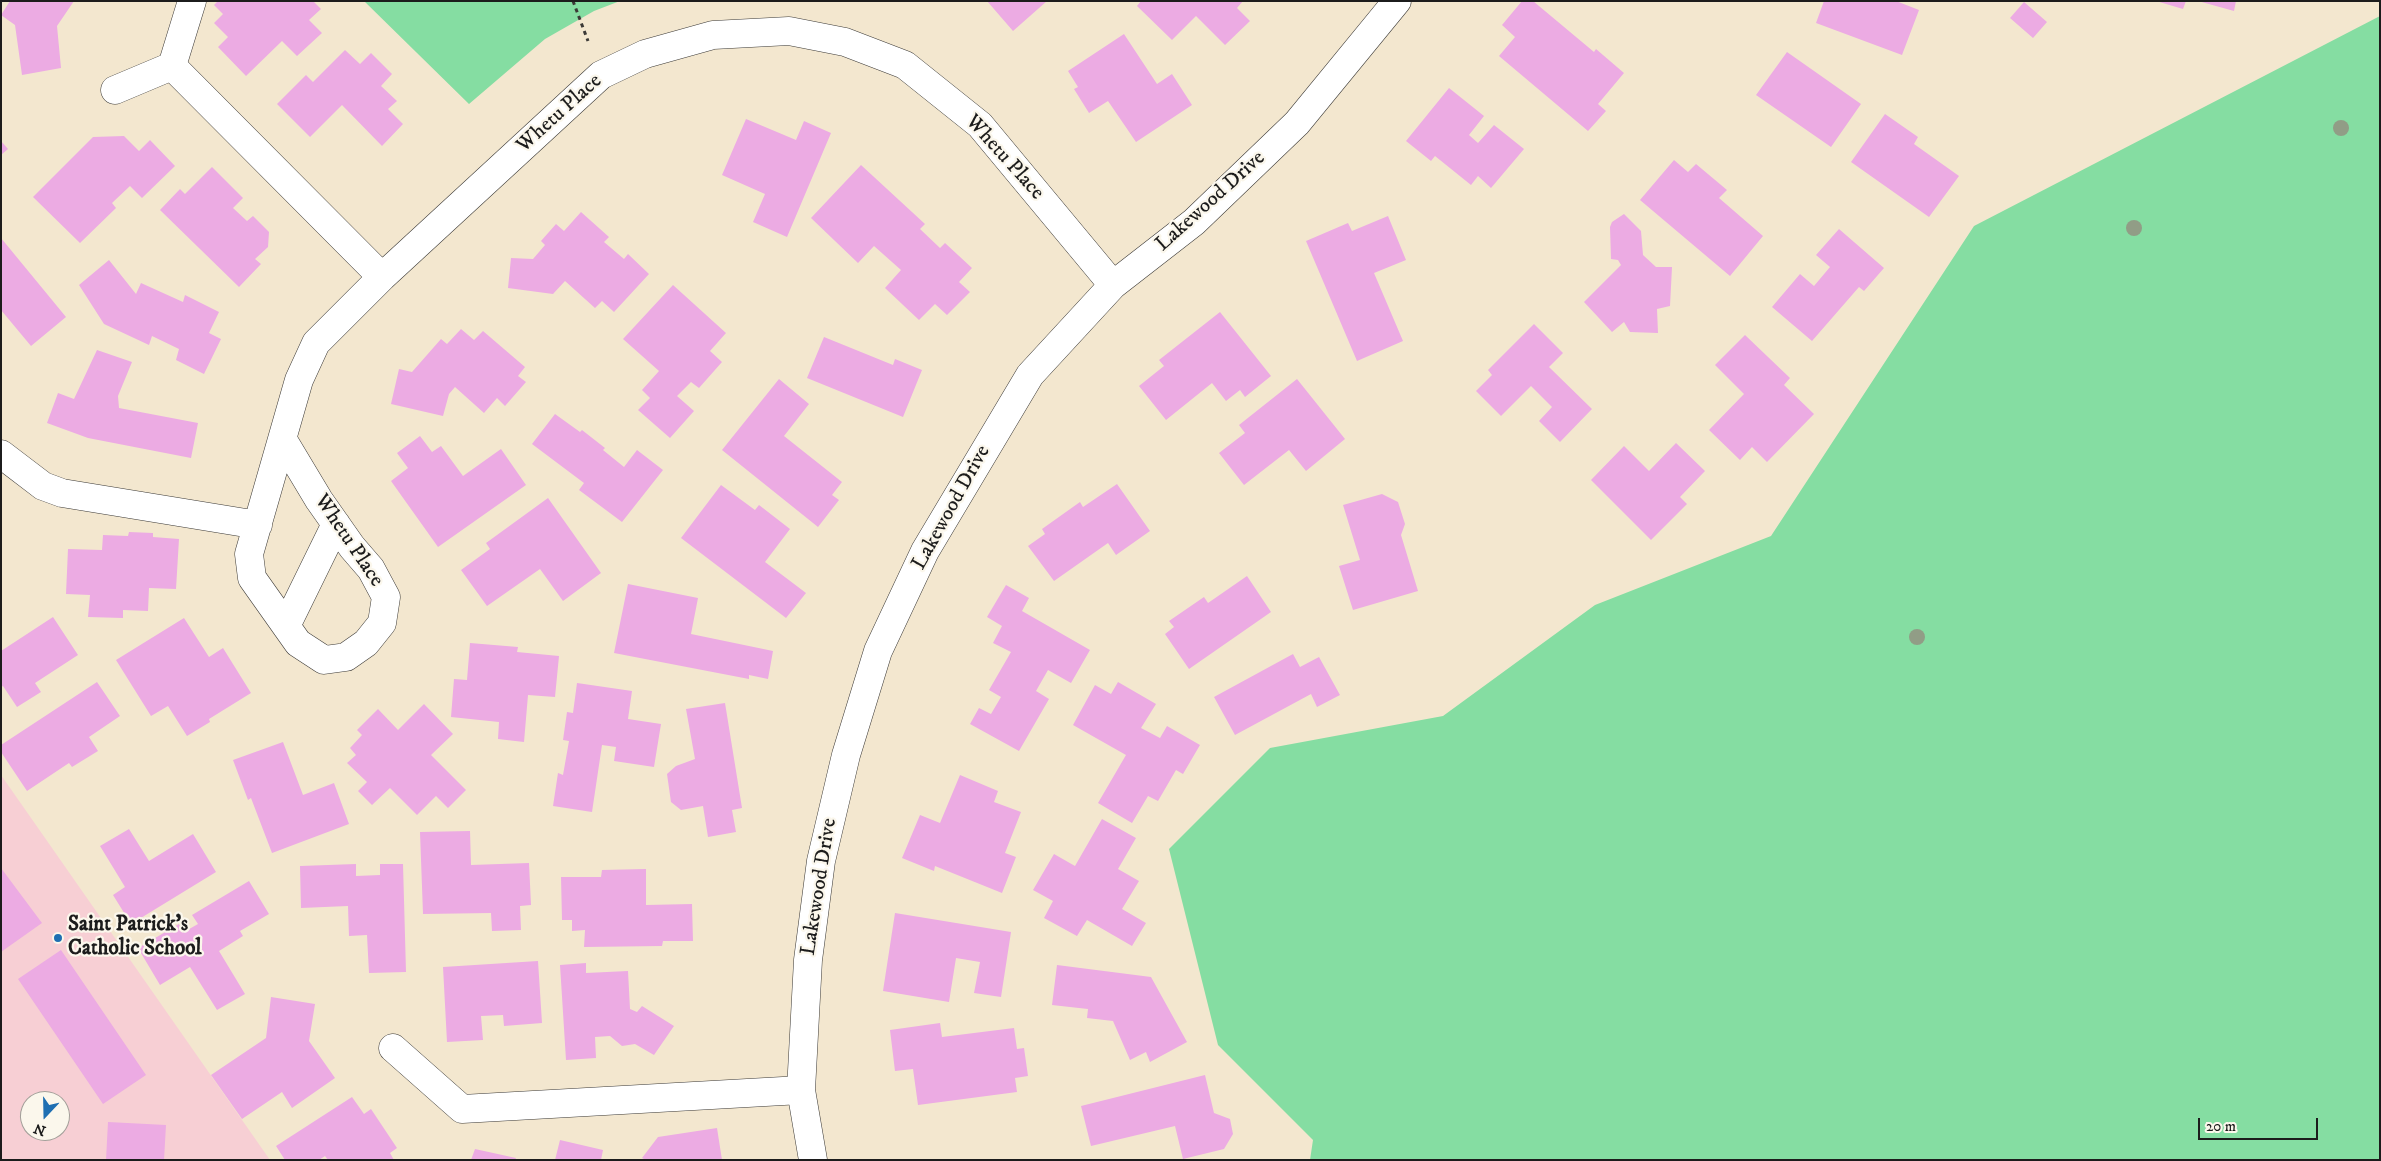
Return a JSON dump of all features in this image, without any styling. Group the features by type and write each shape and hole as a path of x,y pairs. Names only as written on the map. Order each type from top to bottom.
{"street":[{"path":"172,66 192,1"},
{"name":"Lakewood Drive","path":"813,1160 801,1090 808,960 821,861 846,755 878,652 925,551 1030,375 1113,285 1194,222 1297,123 1397,1"},
{"name":"Whetu Place","path":"283,440 336,524 371,569 386,598 382,623 366,643 346,657 324,660 298,643 252,578 249,554 299,380 316,343 382,277 601,75 645,54 713,35 789,31 845,42 905,65 980,125 1113,285"},
{"path":"115,90 172,66"},
{"path":"172,66 382,277"},
{"path":"1,454 43,486 62,493 258,525"},
{"path":"286,626 336,524"},
{"path":"393,1048 462,1109 801,1090"}],"path":[{"path":"573,1 601,75"}],"shaded area":[{"name":"Saint Patrick's Catholic School","path":"1,775 270,1160 1,1160"}],"green space":[{"path":"364,1 620,1 594,11 545,39 469,104"},
{"path":"2380,16 2380,1160 1310,1160 1313,1140 1218,1045 1169,849 1270,748 1443,716 1595,605 1771,536 1974,226"}],"building":[{"path":"10,1 74,1 57,26 61,68 22,75 15,25 1,15"},
{"path":"218,1 313,1 321,9 309,20 322,33 297,56 282,41 246,76 218,47 228,37 214,23 223,14 214,5"},
{"path":"987,1 1047,1 1013,31"},
{"path":"1141,1 1243,1 1237,8 1250,21 1225,45 1196,16 1172,40 1137,6"},
{"path":"1522,1 1533,1 1594,52 1596,49 1624,73 1598,104 1606,111 1588,131 1499,56 1515,37 1502,25"},
{"path":"1824,1 1896,1 1919,10 1902,55 1816,23"},
{"path":"2156,1 2186,1 2183,9"},
{"path":"2198,1 2236,1 2234,11"},
{"path":"2024,2 2047,22 2033,38 2010,18"},
{"path":"1124,34 1157,84 1172,74 1192,105 1136,142 1108,101 1089,113 1074,89 1078,87 1068,71"},
{"path":"345,50 360,64 371,53 392,74 381,86 397,101 388,109 403,124 382,146 342,105 310,137 277,104 306,75 313,82"},
{"path":"1787,52 1861,104 1831,147 1756,95"},
{"path":"1449,88 1484,116 1469,135 1478,143 1494,125 1524,149 1491,188 1478,176 1471,185 1435,156 1431,161 1406,141"},
{"path":"1885,114 1918,137 1914,144 1959,176 1929,217 1851,162"},
{"path":"746,119 796,140 804,121 831,133 787,237 753,222 765,194 722,175"},
{"path":"124,136 139,151 150,140 175,166 142,198 130,186 112,203 116,208 80,243 33,197 93,137"},
{"path":"1,141 8,149 1,155"},
{"path":"1674,160 1688,172 1696,164 1727,190 1719,198 1763,236 1730,276 1640,200"},
{"path":"861,165 925,224 920,229 940,248 945,243 972,268 959,282 970,292 947,315 935,304 919,320 885,288 901,270 874,246 858,263 811,218"},
{"path":"212,167 243,198 233,208 247,221 253,216 269,232 268,247 255,259 261,264 239,287 160,210 180,189 185,194"},
{"path":"581,212 609,237 604,242 624,259 628,254 649,274 614,312 602,301 595,308 565,281 553,294 508,288 511,258 533,259 545,245 541,241 556,224 564,231"},
{"path":"1624,214 1641,231 1643,255 1656,267 1672,267 1670,306 1657,309 1658,333 1630,332 1624,322 1612,332 1584,302 1621,265 1618,260 1611,259 1610,227 1612,222"},
{"path":"1388,216 1406,260 1374,273 1403,341 1357,361 1306,241 1348,223 1352,231"},
{"path":"1839,229 1884,268 1864,291 1859,287 1812,341 1772,307 1800,274 1814,286 1830,267 1816,255"},
{"path":"1,238 66,317 31,346 1,310"},
{"path":"109,260 136,294 141,283 183,302 185,295 219,312 209,333 221,339 204,374 176,360 179,349 152,336 149,345 104,324 79,285"},
{"path":"673,285 726,333 710,351 722,362 699,388 691,382 677,396 694,411 670,438 638,410 650,398 642,390 659,371 623,339"},
{"path":"1220,312 1271,376 1245,397 1240,390 1226,401 1212,383 1166,420 1139,386 1164,366 1159,360"},
{"path":"1534,324 1563,353 1549,367 1592,409 1560,442 1539,421 1552,407 1531,386 1501,416 1476,391 1492,375 1488,370"},
{"path":"461,329 474,340 483,331 525,367 518,376 526,382 505,406 497,398 484,413 455,387 449,394 443,416 391,404 399,369 412,372 441,339 447,344"},
{"path":"1745,335 1790,378 1784,385 1814,414 1767,462 1752,447 1740,460 1709,430 1744,394 1715,365"},
{"path":"824,337 893,365 895,359 922,370 903,417 807,378"},
{"path":"97,350 132,362 118,396 119,408 198,423 191,458 88,438 47,423 58,393 74,399"},
{"path":"779,379 809,404 784,436 842,482 832,495 839,500 818,527 722,450"},
{"path":"1297,379 1345,439 1306,471 1289,450 1244,485 1219,453 1245,433 1239,425"},
{"path":"555,414 580,432 582,430 605,448 603,450 624,467 637,450 663,470 622,522 579,490 584,483 532,444"},
{"path":"420,436 432,452 441,446 463,476 501,449 526,485 438,547 391,481 408,468 397,453"},
{"path":"1676,443 1705,471 1680,497 1687,504 1651,540 1591,480 1624,446 1649,471"},
{"path":"1117,484 1150,531 1116,555 1108,543 1054,581 1028,546 1045,534 1042,529 1080,502 1083,507"},
{"path":"721,485 755,510 759,505 790,529 765,562 806,593 786,618 681,538"},
{"path":"1382,494 1398,502 1405,524 1401,535 1418,591 1353,610 1339,566 1360,560 1343,505"},
{"path":"548,498 601,573 563,601 540,569 487,606 461,570 490,549 486,543"},
{"path":"129,532 153,533 153,537 179,539 176,589 149,588 148,611 123,610 123,618 88,617 90,595 66,594 68,549 102,550 103,535 128,536"},
{"path":"1247,576 1271,612 1189,669 1165,634 1174,627 1169,621 1204,597 1208,603"},
{"path":"628,584 698,598 691,634 773,651 768,679 749,675 749,679 614,653"},
{"path":"1006,585 1029,598 1022,611 1090,650 1071,683 1048,670 1036,691 1049,699 1019,751 970,724 979,708 991,714 1001,697 989,690 1011,652 993,643 1002,626 987,617"},
{"path":"53,617 78,655 35,683 41,692 17,707 3,686 1,687 1,651"},
{"path":"184,618 209,657 223,648 251,693 209,719 210,722 187,736 168,706 151,716 116,660"},
{"path":"470,643 518,647 517,652 559,656 555,697 528,695 524,742 498,739 499,722 451,717 454,679 467,680"},
{"path":"1293,654 1300,667 1319,657 1340,695 1317,707 1311,694 1235,735 1214,697"},
{"path":"97,682 120,716 89,737 98,751 72,767 69,763 27,791 1,752 1,745"},
{"path":"1118,682 1156,704 1141,728 1160,738 1167,726 1200,745 1183,774 1176,770 1158,801 1148,796 1132,823 1098,803 1126,755 1073,725 1095,685 1111,694"},
{"path":"577,683 632,691 628,719 661,724 654,767 614,761 616,747 602,745 592,812 553,806 558,773 563,775 569,741 563,740 567,712 573,713"},
{"path":"725,703 742,808 732,810 736,832 708,837 703,806 681,810 671,802 667,774 676,766 695,759 686,709"},
{"path":"424,704 453,734 431,755 466,790 448,808 436,796 417,815 390,788 372,805 358,791 367,782 347,763 356,755 350,748 362,735 357,730 378,709 398,730"},
{"path":"283,742 303,795 334,783 349,824 272,853 251,798 248,800 233,760"},
{"path":"960,775 998,791 994,802 1021,812 1005,853 1016,857 1002,893 935,866 934,871 902,858 920,815 940,823"},
{"path":"1102,819 1136,838 1118,869 1139,881 1122,909 1146,923 1132,946 1087,920 1077,936 1044,918 1053,901 1033,890 1054,854 1075,866"},
{"path":"129,829 149,861 193,834 216,872 131,924 113,895 125,887 100,846"},
{"path":"470,831 471,865 529,863 531,905 520,906 521,930 492,931 491,913 423,914 420,832"},
{"path":"356,864 356,876 380,875 380,864 403,864 406,972 369,973 367,935 349,936 348,906 301,908 300,866"},
{"path":"1,868 42,923 1,952"},
{"path":"646,869 646,905 692,904 693,941 663,941 662,946 584,947 585,930 572,931 572,920 562,920 561,877 601,877 602,870"},
{"path":"249,881 269,914 240,931 243,936 219,951 245,994 217,1010 190,967 160,985 138,948 179,924 184,932 198,924 192,915"},
{"path":"895,913 1011,932 1001,997 974,993 980,962 956,958 949,1002 883,991"},
{"path":"61,950 146,1075 103,1104 18,979"},
{"path":"538,961 542,1023 504,1026 503,1015 481,1016 483,1040 447,1042 443,967"},
{"path":"586,963 586,973 628,971 630,1009 637,1012 642,1006 674,1026 654,1055 635,1044 622,1046 610,1036 595,1037 596,1058 566,1060 560,965"},
{"path":"1057,965 1151,977 1187,1042 1150,1062 1146,1052 1130,1060 1113,1021 1087,1018 1088,1009 1052,1005"},
{"path":"271,997 315,1004 309,1041 335,1078 292,1108 282,1092 242,1119 211,1075 266,1038"},
{"path":"940,1023 942,1037 1014,1028 1017,1049 1024,1048 1028,1076 1015,1078 1017,1092 918,1105 913,1069 895,1071 890,1030"},
{"path":"1205,1075 1214,1113 1230,1119 1233,1134 1224,1149 1183,1159 1175,1126 1091,1146 1081,1106"},
{"path":"352,1097 364,1114 371,1109 397,1148 390,1153 394,1160 328,1160 325,1156 319,1160 285,1160 276,1146"},
{"path":"108,1122 166,1125 164,1160 106,1160"},
{"path":"717,1128 722,1160 646,1160 642,1158 658,1137"},
{"path":"560,1140 603,1150 601,1160 555,1160"},
{"path":"475,1149 516,1158 515,1160 471,1160"}],"place":[{"name":"Saint Patrick's Catholic School","path":"58,938"}]}
